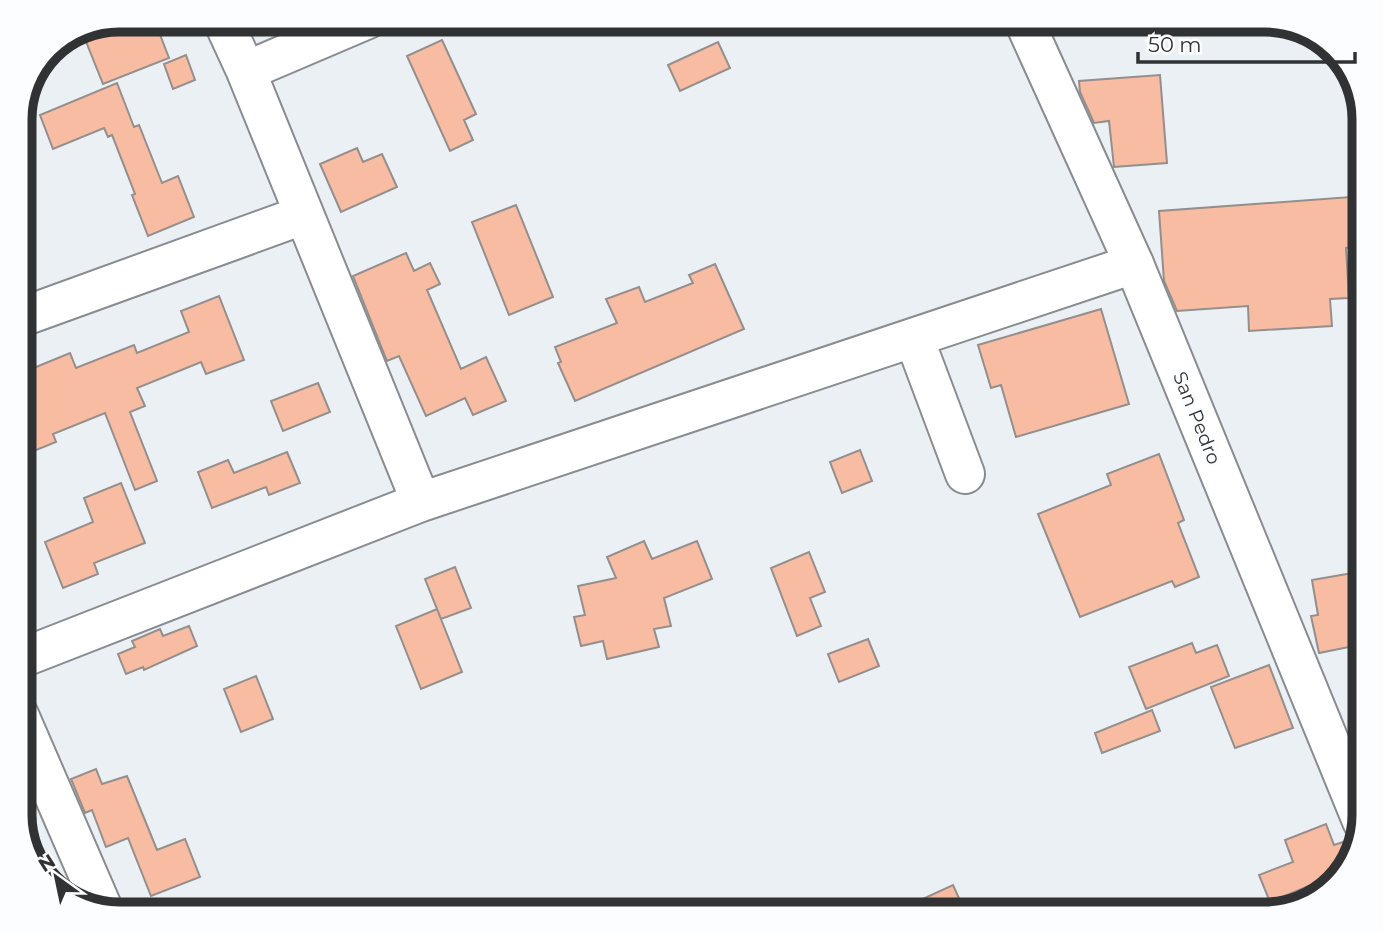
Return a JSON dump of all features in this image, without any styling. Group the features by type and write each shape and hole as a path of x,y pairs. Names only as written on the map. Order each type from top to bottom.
{"street":[{"path":"228,32 421,502"},
{"path":"246,71 338,32"},
{"name":"San Pedro","path":"1029,32 1134,264 1352,797"},
{"path":"32,313 303,215"},
{"path":"32,654 421,502 1134,264"},
{"path":"914,338 965,474"},
{"path":"32,745 99,899"}],"building":[{"path":"107,32 159,32 169,58 103,84 85,39"},
{"path":"442,40 476,114 464,120 473,140 450,151 407,56"},
{"path":"718,42 730,68 680,91 668,65"},
{"path":"186,55 195,80 173,89 164,64"},
{"path":"1160,75 1167,163 1114,167 1109,121 1094,123 1080,92 1079,81"},
{"path":"117,83 134,127 139,125 162,183 178,176 194,217 148,236 112,135 108,137 104,128 53,149 40,115"},
{"path":"357,148 363,162 382,154 397,187 341,212 320,164"},
{"path":"1352,197 1352,247 1346,248 1349,298 1330,299 1332,326 1249,331 1248,306 1177,311 1164,281 1159,211"},
{"path":"516,205 553,297 509,315 472,222"},
{"path":"406,253 414,271 430,263 440,284 427,290 461,369 486,357 506,401 473,415 465,398 426,416 399,356 387,361 353,276"},
{"path":"715,264 744,329 575,401 558,363 561,362 555,347 617,323 606,299 639,287 645,302 693,283 689,275"},
{"path":"219,296 244,360 206,374 201,362 137,388 145,406 130,412 157,481 135,490 105,413 53,434 56,442 32,452 32,369 70,353 76,368 134,345 137,353 189,332 181,311"},
{"path":"1101,309 1129,404 1016,437 1001,385 991,388 978,345"},
{"path":"318,383 330,412 283,431 271,401"},
{"path":"860,450 872,481 842,493 830,462"},
{"path":"287,452 300,483 269,495 266,487 212,508 198,472 228,460 234,473"},
{"path":"1159,454 1184,520 1178,523 1199,577 1175,587 1172,581 1080,617 1038,514 1111,485 1107,474"},
{"path":"121,483 145,543 94,563 98,574 63,588 45,542 93,522 84,498"},
{"path":"644,541 652,559 697,541 712,579 664,598 671,626 654,629 659,647 607,659 603,641 581,646 574,617 585,615 578,586 616,578 607,557"},
{"path":"809,552 825,592 810,598 821,626 797,636 771,568"},
{"path":"455,567 471,608 441,619 425,579"},
{"path":"1352,573 1352,646 1319,653 1311,616 1318,615 1312,580"},
{"path":"437,609 462,672 421,689 396,626"},
{"path":"189,626 197,646 144,670 143,667 126,674 118,654 135,647 132,641 160,629 163,636"},
{"path":"868,639 879,666 839,682 828,654"},
{"path":"1192,643 1196,653 1217,645 1229,676 1146,709 1129,667"},
{"path":"1269,665 1293,728 1235,748 1211,687"},
{"path":"256,676 273,719 241,732 224,689"},
{"path":"1152,710 1160,731 1102,753 1095,733"},
{"path":"96,769 102,784 127,776 157,850 185,839 200,877 151,896 128,838 106,847 92,810 85,813 71,779"},
{"path":"1326,824 1334,845 1343,842 1345,847 1337,863 1322,880 1270,902 1259,875 1293,862 1285,840"},
{"path":"953,885 961,902 916,902"}]}
